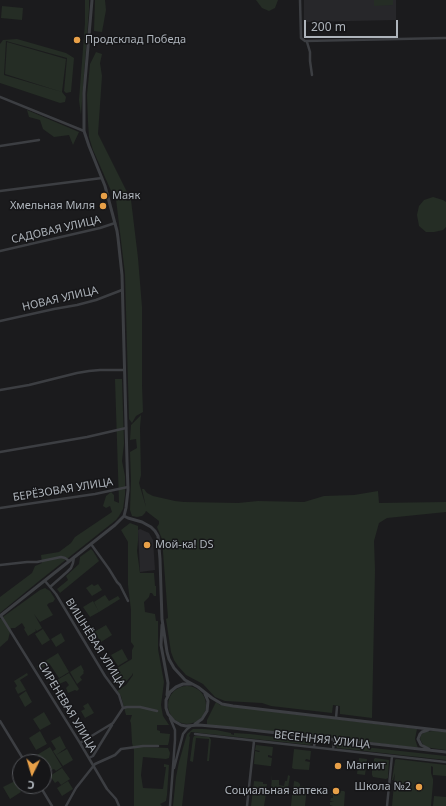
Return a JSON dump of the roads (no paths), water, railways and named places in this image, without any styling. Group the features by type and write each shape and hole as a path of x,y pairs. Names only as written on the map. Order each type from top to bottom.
{"street":[{"path":"0,616 116,525 124,516 126,508 128,487 122,275 119,245 105,186 84,131 84,93 92,0"},
{"path":"300,0 301,38 304,42 446,38"},
{"path":"307,41 310,52 312,74"},
{"path":"0,97 84,131"},
{"path":"0,146 39,140"},
{"path":"0,191 102,178"},
{"name":"САДОВАЯ УЛИЦА","path":"0,251 100,228 115,223"},
{"name":"НОВАЯ УЛИЦА","path":"0,321 77,305 96,300 122,290"},
{"path":"0,390 89,371 124,370"},
{"path":"0,452 88,437 126,428"},
{"name":"БЕРЁЗОВАЯ УЛИЦА","path":"0,508 95,494 128,487"},
{"path":"124,516 142,522 155,531 158,536 162,619 167,652 173,666 184,678 216,701 226,705 446,731"},
{"path":"90,544 120,585 128,601"},
{"path":"0,565 37,562 61,557 69,561"},
{"path":"50,587 70,568 73,564 74,557"},
{"name":"ВИШНЁВАЯ УЛИЦА","path":"45,581 56,594 105,676 119,695 123,708"},
{"name":"СИРЕНЕВАЯ УЛИЦА","path":"0,616 119,806"},
{"path":"162,619 162,645 168,683 166,708 175,733 170,806"},
{"path":"166,700 171,690 178,686 188,684 196,686"},
{"path":"173,773 183,734 191,725 200,721 207,711 207,698 202,690"},
{"path":"89,758 94,756 123,708 140,707 157,711"},
{"path":"336,718 337,707"},
{"path":"170,717 176,723 181,725 226,728 446,752"},
{"path":"0,721 20,754"},
{"path":"80,743 113,723"},
{"path":"435,751 421,745 419,742 419,737 424,731 439,730"},
{"name":"ВЕСЕННЯЯ УЛИЦА","path":"195,734 446,762"},
{"path":"312,737 315,740 314,747"},
{"path":"333,749 334,742 337,740"},
{"path":"247,806 254,741"},
{"path":"66,806 76,788 95,764 114,755 121,749 143,746 158,746"},
{"path":"387,806 392,756"},
{"path":"45,794 52,806"}],"place":[{"name":"Продсклад Победа","path":"77,40"},
{"name":"Маяк","path":"104,196"},
{"name":"Хмельная Миля","path":"103,206"},
{"name":"Мой-ка! DS","path":"147,545"},
{"name":"Магнит","path":"338,766"},
{"name":"Школа №2","path":"419,787"},
{"name":"Социальная аптека","path":"336,791"}]}
